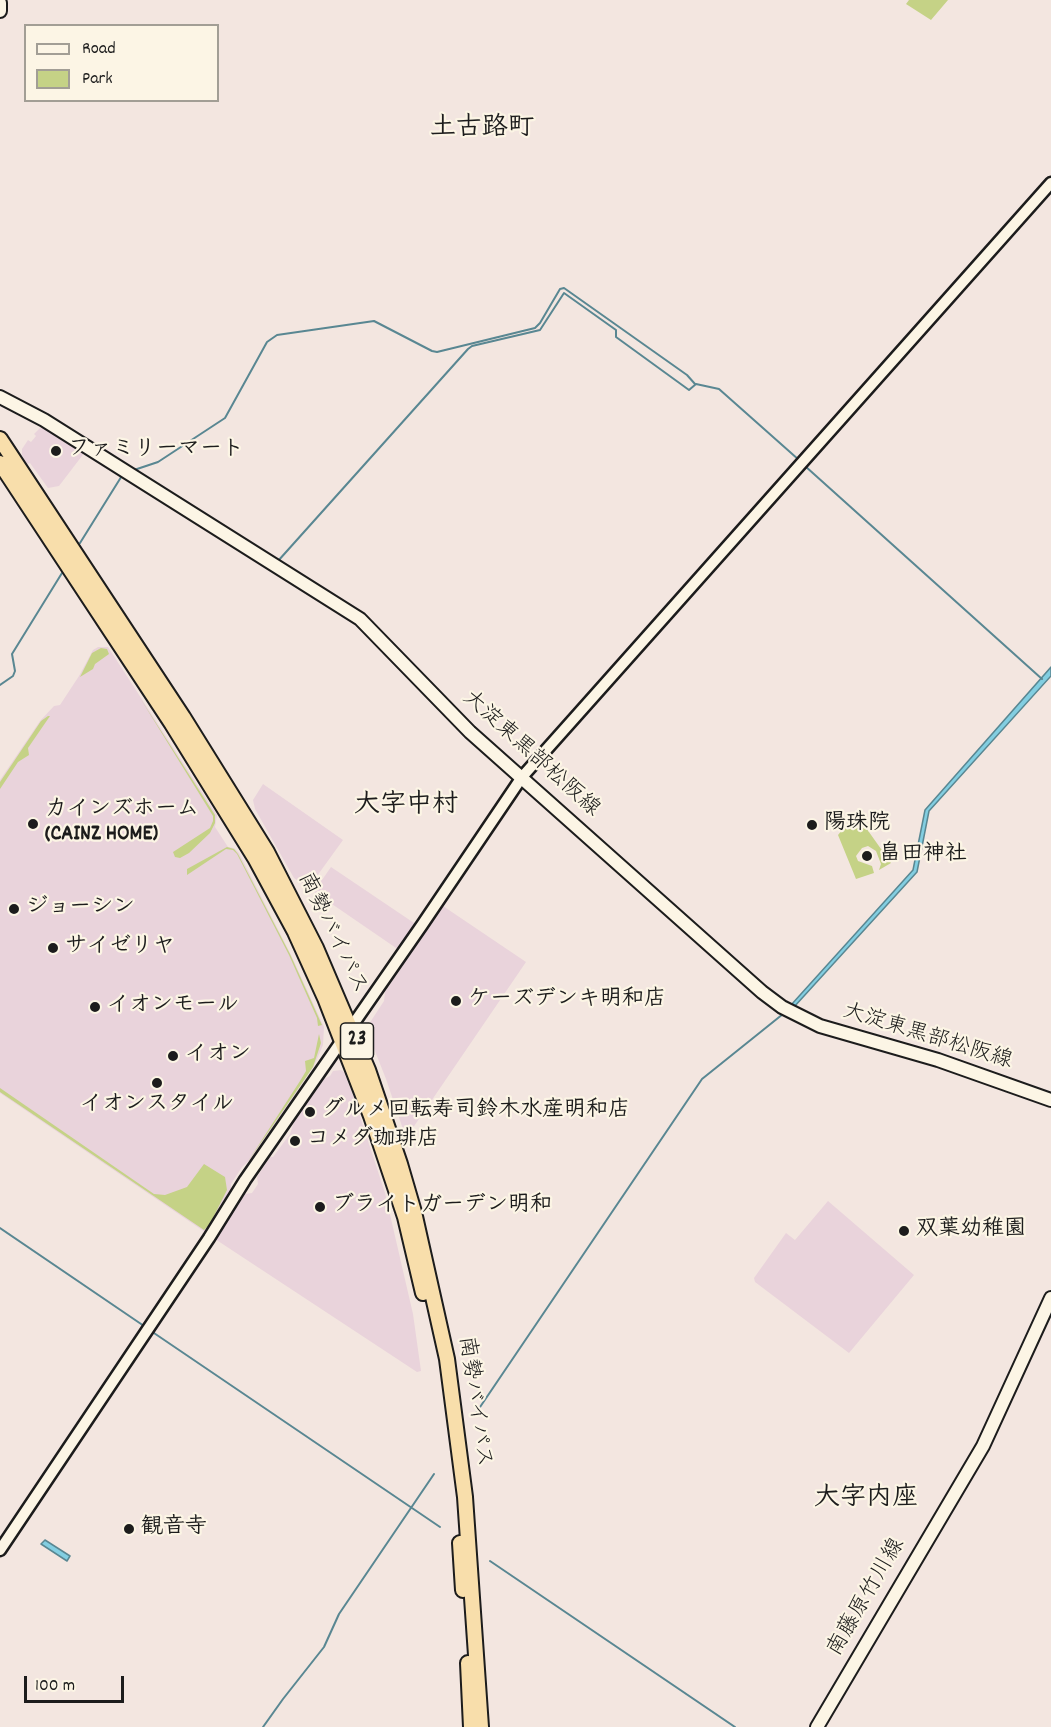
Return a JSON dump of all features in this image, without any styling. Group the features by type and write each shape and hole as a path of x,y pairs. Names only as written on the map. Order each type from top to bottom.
{"highway":[{"name":"南勢バイパス","path":"0,439 239,804 297,909 351,1027 400,1164 427,1265 447,1359 465,1497 481,1727"},
{"name":"南勢バイパス","path":"0,464 230,816 295,932 342,1040 371,1116 405,1217 438,1361 446,1409 458,1514 471,1727"}],"main road":[{"path":"0,3 0,11"},
{"name":"大淀東黒部松阪線","path":"0,397 44,420 360,619 470,732 700,938 782,1007 820,1026 938,1060 1051,1100"},
{"name":"南藤原竹川線","path":"817,1727 983,1446 1051,1298"}],"street":[{"path":"0,1550 209,1238 244,1180 522,777 1051,183"}],"shaded area":[{"path":"40,428 50,429 85,452 59,486 48,488 22,455 22,449 28,440 31,442 36,436 34,434"},
{"path":"98,647 108,647 217,815 215,827 228,847 234,848 239,853 291,955 324,1027 323,1045 314,1066 252,1158 242,1167 205,1232 0,1093 0,780 40,721 54,706 60,705 93,650"},
{"path":"263,784 343,840 317,876 322,880 331,867 417,925 399,950 294,878 255,809 253,800"},
{"path":"443,906 526,962 406,1138 369,1036 369,1024 384,1001 385,992"},
{"path":"333,1071 344,1072 354,1098 385,1193 413,1314 421,1371 417,1372 215,1239 245,1194 252,1193 258,1184 257,1177 270,1157 273,1157 290,1134 294,1122 324,1079"},
{"path":"828,1201 914,1275 849,1353 755,1282 754,1278 786,1233 795,1240"}],"green space":[{"path":"909,0 948,0 931,20 906,4"},
{"path":"101,648 107,649 109,654 95,664 93,669 80,677 92,653"},
{"path":"140,698 215,815 215,823 210,833 189,853 180,858 175,857 173,852 210,828 213,816"},
{"path":"50,716 28,748 29,755 18,762 0,789 0,782 41,721"},
{"path":"852,818 859,818 891,863 879,870 881,864 876,851 868,846 862,848 856,856 858,861 872,866 874,873 856,879 838,835"},
{"path":"227,847 234,849 238,854 290,954 322,1025 318,1026 317,1018 289,955 237,854 233,850 226,849 187,875 187,869"},
{"path":"319,1034 321,1043 313,1067 247,1163 306,1071 305,1061 314,1058"},
{"path":"0,1088 154,1194 165,1195 187,1187 204,1164 225,1177 227,1190 210,1224 204,1230 0,1092"}],"water":[{"path":"1051,667 1051,676 929,811 917,872 794,1007 791,1005 913,870 925,810"},
{"path":"45,1540 70,1556 67,1561 41,1544"}],"waterway":[{"path":"134,470 158,462 225,418 267,342 277,335 374,321 437,352 535,328 560,289 564,288 687,375 695,384"},
{"path":"278,561 468,349 472,346 540,330 564,293 616,330 616,337 689,390 696,384 719,389 799,460"},
{"path":"805,466 1042,679"},
{"path":"80,543 123,474"},
{"path":"0,685 13,676 15,671 12,654 62,573"},
{"path":"476,1413 702,1079 783,1014"},
{"path":"0,1228 144,1326"},
{"path":"151,1331 440,1527"},
{"path":"263,1727 324,1647 339,1614 434,1474"},
{"path":"490,1561 735,1727"}],"place":[{"name":"ファミリーマート","path":"56,451"},
{"name":"カインズホーム (CAINZ HOME)","path":"33,824"},
{"name":"陽珠院","path":"812,825"},
{"name":"畠田神社","path":"867,856"},
{"name":"ジョーシン","path":"14,909"},
{"name":"サイゼリヤ","path":"53,948"},
{"name":"ケーズデンキ明和店","path":"456,1001"},
{"name":"イオンモール","path":"95,1007"},
{"name":"イオン","path":"173,1056"},
{"name":"イオンスタイル","path":"157,1083"},
{"name":"グルメ回転寿司鈴木水産明和店","path":"310,1112"},
{"name":"コメダ珈琲店","path":"295,1141"},
{"name":"ブライトガーデン明和","path":"320,1207"},
{"name":"双葉幼稚園","path":"904,1231"},
{"name":"観音寺","path":"129,1529"}],"district":[{"name":"土古路町","path":"482,130"},
{"name":"大字中村","path":"406,807"},
{"name":"大字内座","path":"866,1500"}]}
